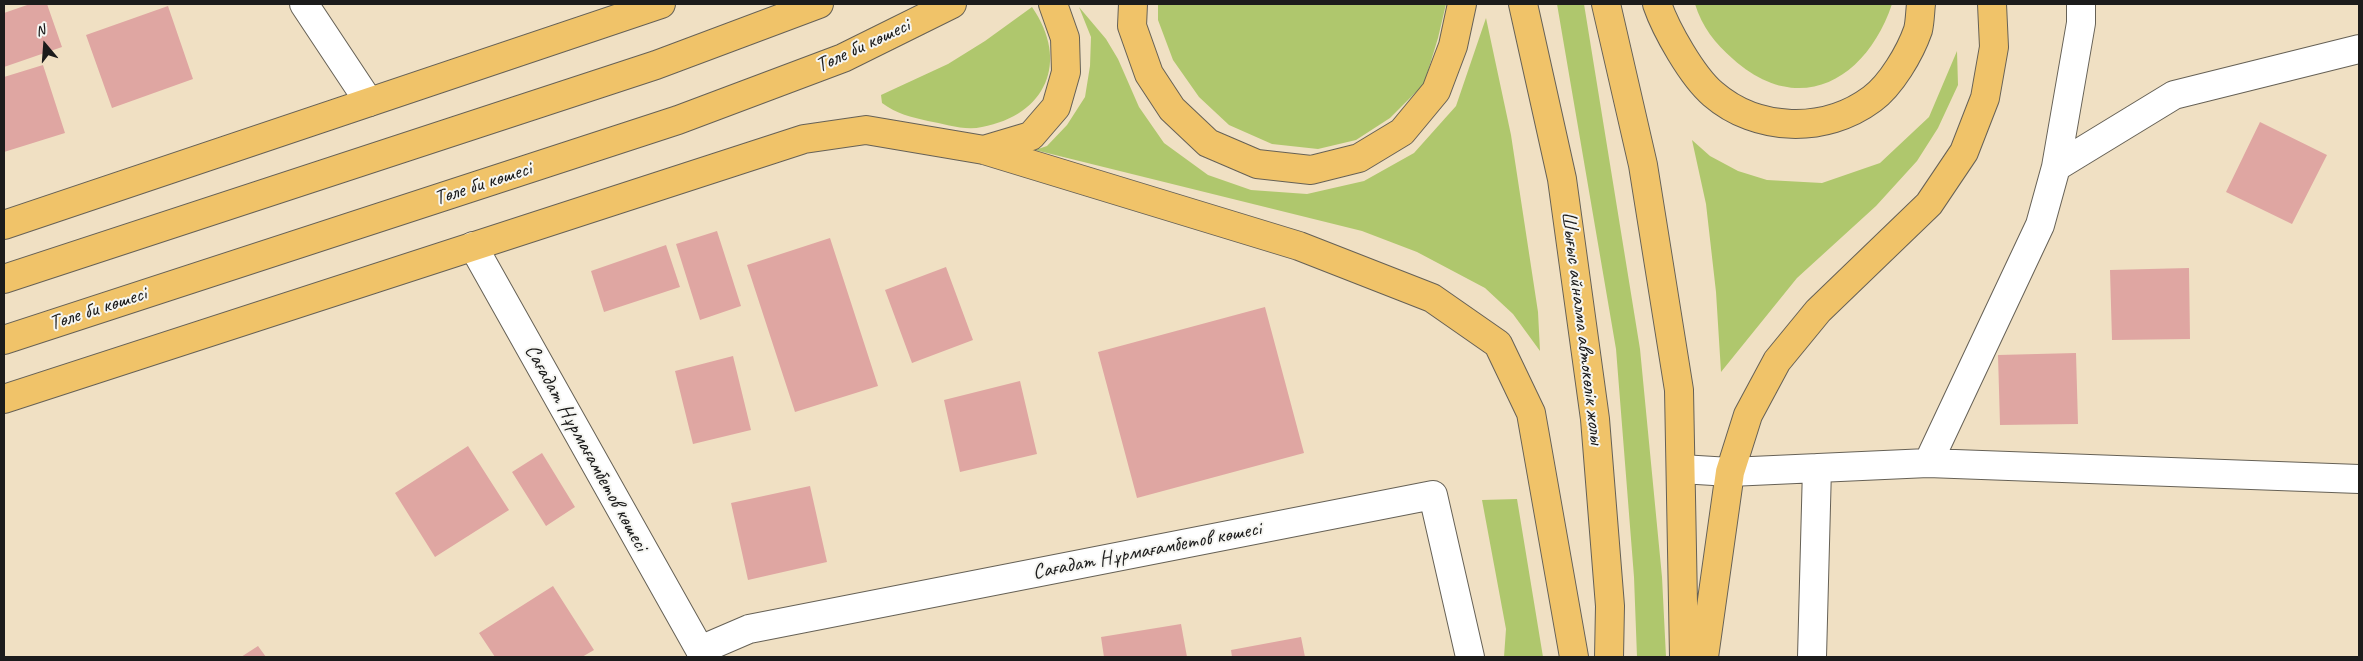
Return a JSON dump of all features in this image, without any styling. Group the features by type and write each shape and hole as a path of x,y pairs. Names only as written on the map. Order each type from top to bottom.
{"main road":[{"path":"4,225 661,4"},
{"path":"4,279 656,65 818,4"},
{"name":"Төле би көшесі","path":"4,340 678,120 843,58 952,4"},
{"path":"984,150 1031,136 1056,107 1066,72 1065,38 1053,4"},
{"path":"1133,4 1132,26 1149,74 1172,109 1208,143 1257,164 1311,170 1359,158 1402,132 1436,91 1453,46 1462,4"},
{"name":"Шығыс айналма автокөлік жолы","path":"1523,4 1562,179 1595,419 1610,606 1610,657"},
{"path":"1606,4 1643,165 1679,390 1684,657"},
{"path":"1657,4 1662,18 1684,58 1712,94 1746,116 1786,125 1833,120 1872,99 1900,68 1918,30 1921,4"},
{"path":"1704,657 1730,472 1748,415 1777,361 1818,312 1929,204 1964,152 1986,98 1994,47 1992,4"},
{"path":"4,399 804,139 866,130 984,150 1299,246 1432,298 1498,344 1531,413 1574,657"}],"street":[{"path":"304,4 369,102"},
{"path":"1928,463 2040,224 2056,167 2082,23 2081,4"},
{"path":"2056,167 2174,95 2359,49"},
{"name":"Сағадат Нұрмағамбетов көшесі","path":"473,246 701,654 749,629 1433,495 1470,657"},
{"path":"1681,469 1730,472 1928,463 2359,479"},
{"path":"1812,657 1817,468"}],"green space":[{"path":"1158,4 1446,4 1424,84 1390,118 1356,140 1318,149 1272,144 1229,125 1199,97 1173,60 1158,20"},
{"path":"1557,4 1584,4 1640,349 1662,577 1666,657 1637,657 1634,577 1616,349"},
{"path":"1695,4 1892,4 1881,30 1866,53 1848,70 1828,82 1806,88 1783,86 1758,77 1733,59 1710,34 1701,20"},
{"path":"1032,7 1043,27 1049,47 1050,66 1045,83 1036,98 1022,111 1004,121 982,127 962,128 910,116 893,110 882,103 881,95 948,64 985,41"},
{"path":"1079,7 1106,39 1118,59 1139,107 1164,143 1208,175 1251,190 1307,194 1364,181 1414,153 1456,106 1486,18 1511,135 1538,312 1540,351 1513,314 1485,288 1417,252 1362,231 1035,150 1047,146 1067,125 1085,97 1090,66 1091,37"},
{"path":"1957,51 1958,85 1938,128 1917,161 1876,206 1797,278 1721,372 1716,292 1706,204 1692,140 1710,156 1738,171 1767,180 1822,183 1880,163 1929,117"},
{"path":"1517,499 1543,657 1504,657 1506,629 1482,500"}],"building":[{"path":"30,4 47,4 62,47 4,67 4,13"},
{"path":"168,6 193,79 112,108 86,35"},
{"path":"43,65 65,133 4,152 4,77"},
{"path":"2260,122 2327,155 2292,224 2226,192"},
{"path":"717,231 741,306 700,320 676,244"},
{"path":"830,238 878,386 795,412 747,265"},
{"path":"666,245 680,287 604,312 591,271"},
{"path":"946,267 973,340 912,363 885,290"},
{"path":"2189,268 2190,339 2112,340 2110,270"},
{"path":"1265,307 1304,453 1137,498 1098,352"},
{"path":"2076,353 2078,424 2000,425 1998,355"},
{"path":"733,356 751,430 693,444 675,371"},
{"path":"1020,381 1037,454 960,472 944,400"},
{"path":"468,446 509,510 435,557 395,493"},
{"path":"542,453 575,507 546,526 512,472"},
{"path":"810,486 827,562 748,580 731,503"},
{"path":"553,586 594,650 582,657 495,657 479,633"},
{"path":"1181,624 1187,657 1104,657 1101,637"},
{"path":"1301,637 1305,657 1232,657 1231,650"},
{"path":"258,646 266,657 241,657"}]}
